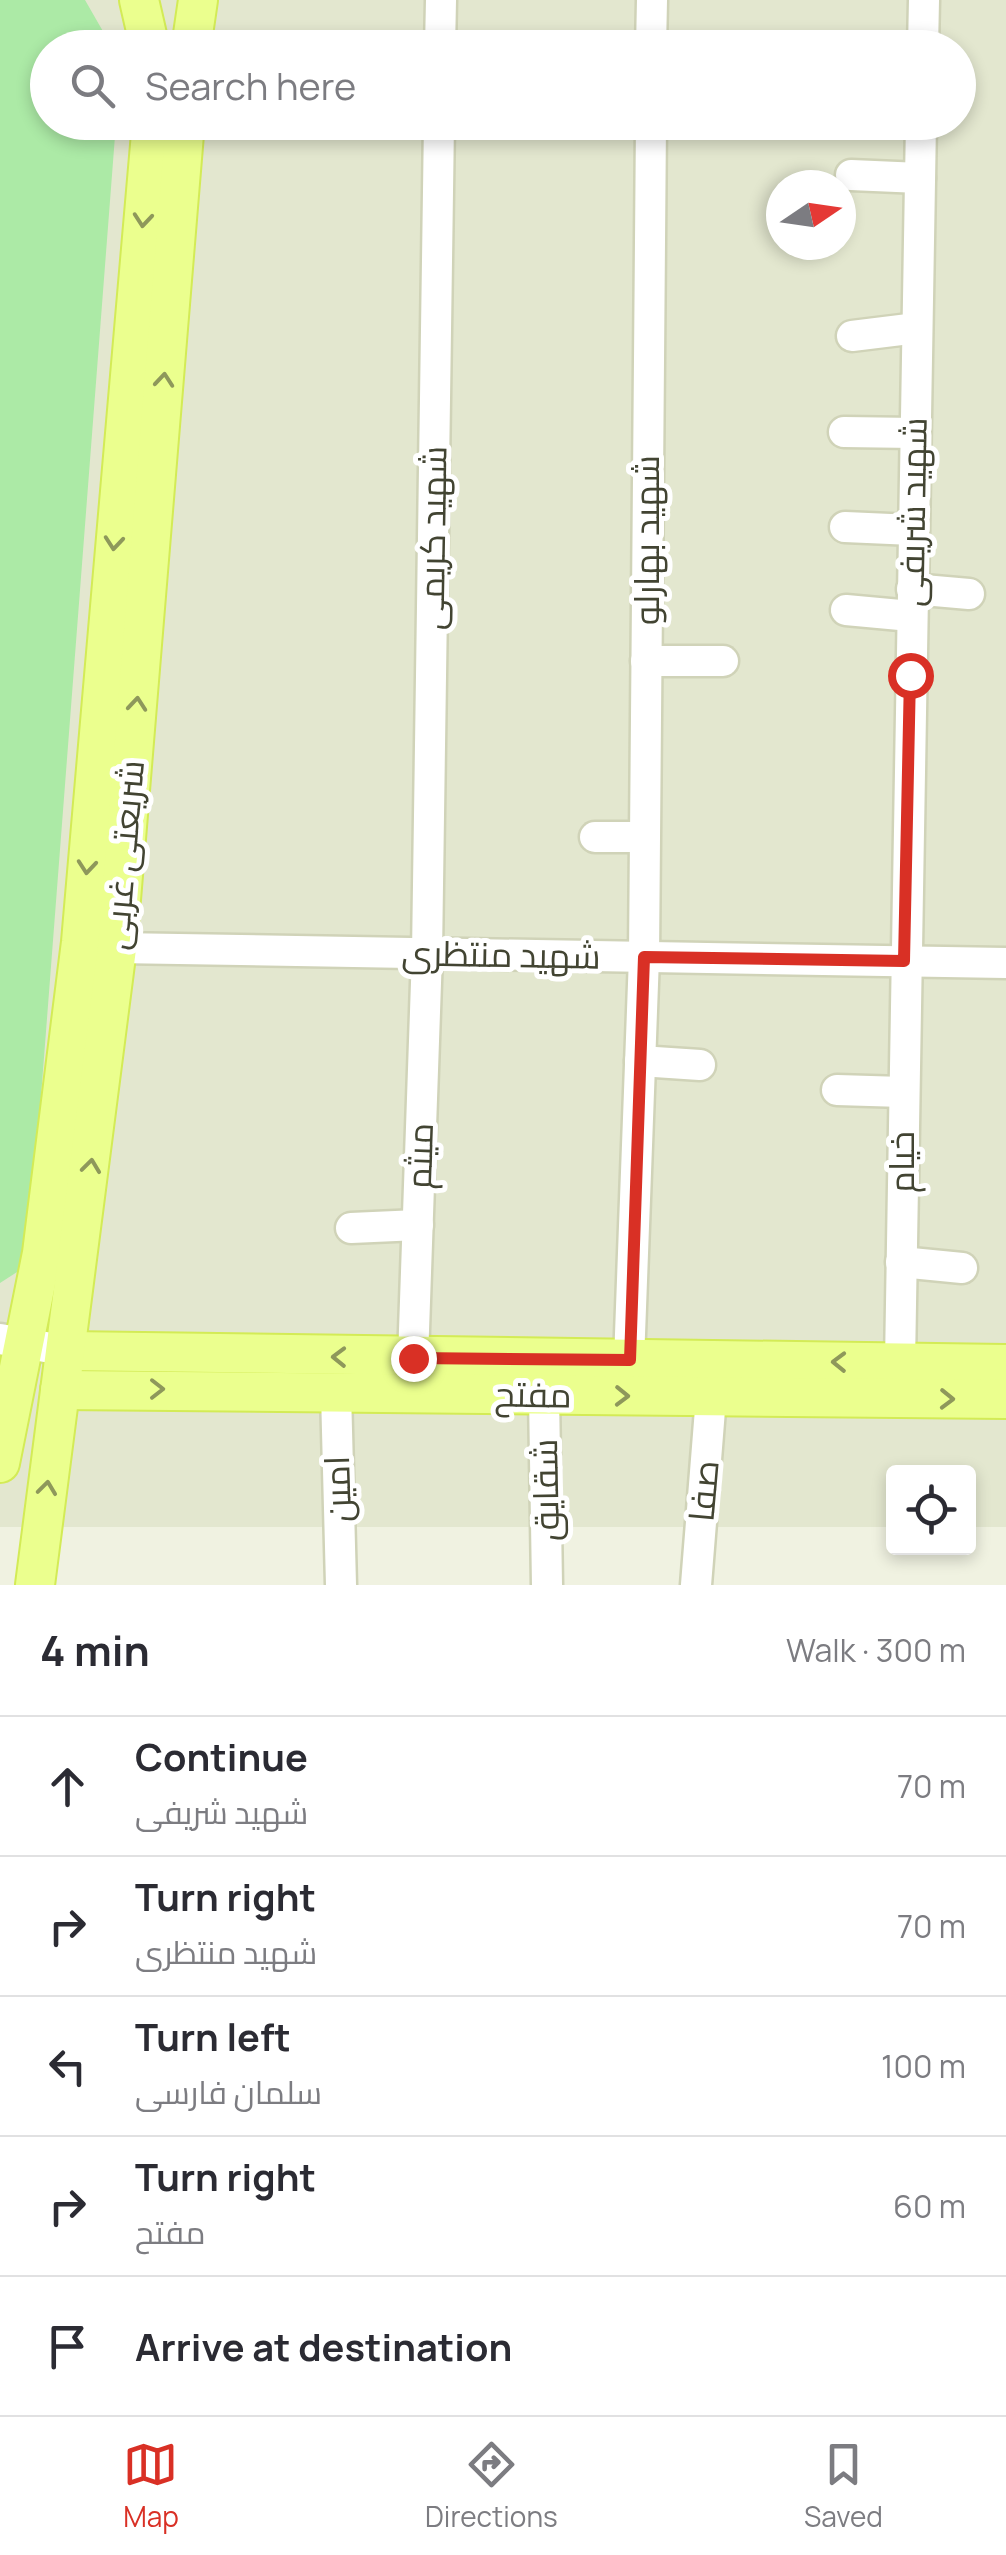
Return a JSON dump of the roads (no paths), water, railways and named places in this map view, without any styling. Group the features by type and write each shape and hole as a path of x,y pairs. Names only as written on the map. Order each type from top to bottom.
{"main road":[{"path":"140,0 146,30"},
{"name":"شریعتی غربی","path":"0,1463 12,1342 42,1253 81,942 150,140"},
{"name":"شریعتی غربی","path":"35,1585 117,948 184,140"},
{"path":"0,1314 22,1295 42,1253"},
{"name":"مفتح","path":"68,1351 249,1371 336,1392 1006,1399"},
{"name":"مفتح","path":"60,1390 413,1358 1006,1364"}],"street":[{"path":"440,30 441,0"},
{"path":"651,30 652,0"},
{"path":"923,30 924,0"},
{"name":"شهید کریمی","path":"426,954 439,140"},
{"name":"شهید بهارلو","path":"630,1360 644,957 651,140"},
{"name":"شهید شریفی","path":"904,961 921,140"},
{"path":"856,175 920,178"},
{"path":"852,336 917,328"},
{"path":"844,432 915,433"},
{"path":"845,527 913,530"},
{"path":"846,610 969,594"},
{"path":"646,661 724,661"},
{"path":"594,837 644,837"},
{"name":"شهید منتظری","path":"117,948 1006,963"},
{"name":"میثم","path":"413,1358 426,954"},
{"name":"خیام","path":"900,1363 904,961"},
{"path":"640,1061 700,1064"},
{"path":"838,1090 902,1092"},
{"path":"351,1228 418,1225"},
{"path":"901,1262 962,1268"},
{"path":"12,1342 68,1351"},
{"path":"7,1382 60,1390"},
{"name":"امین","path":"336,1392 341,1585"},
{"name":"شقایق","path":"544,1395 548,1585"},
{"name":"صفا","path":"696,1585 712,1396"}]}
